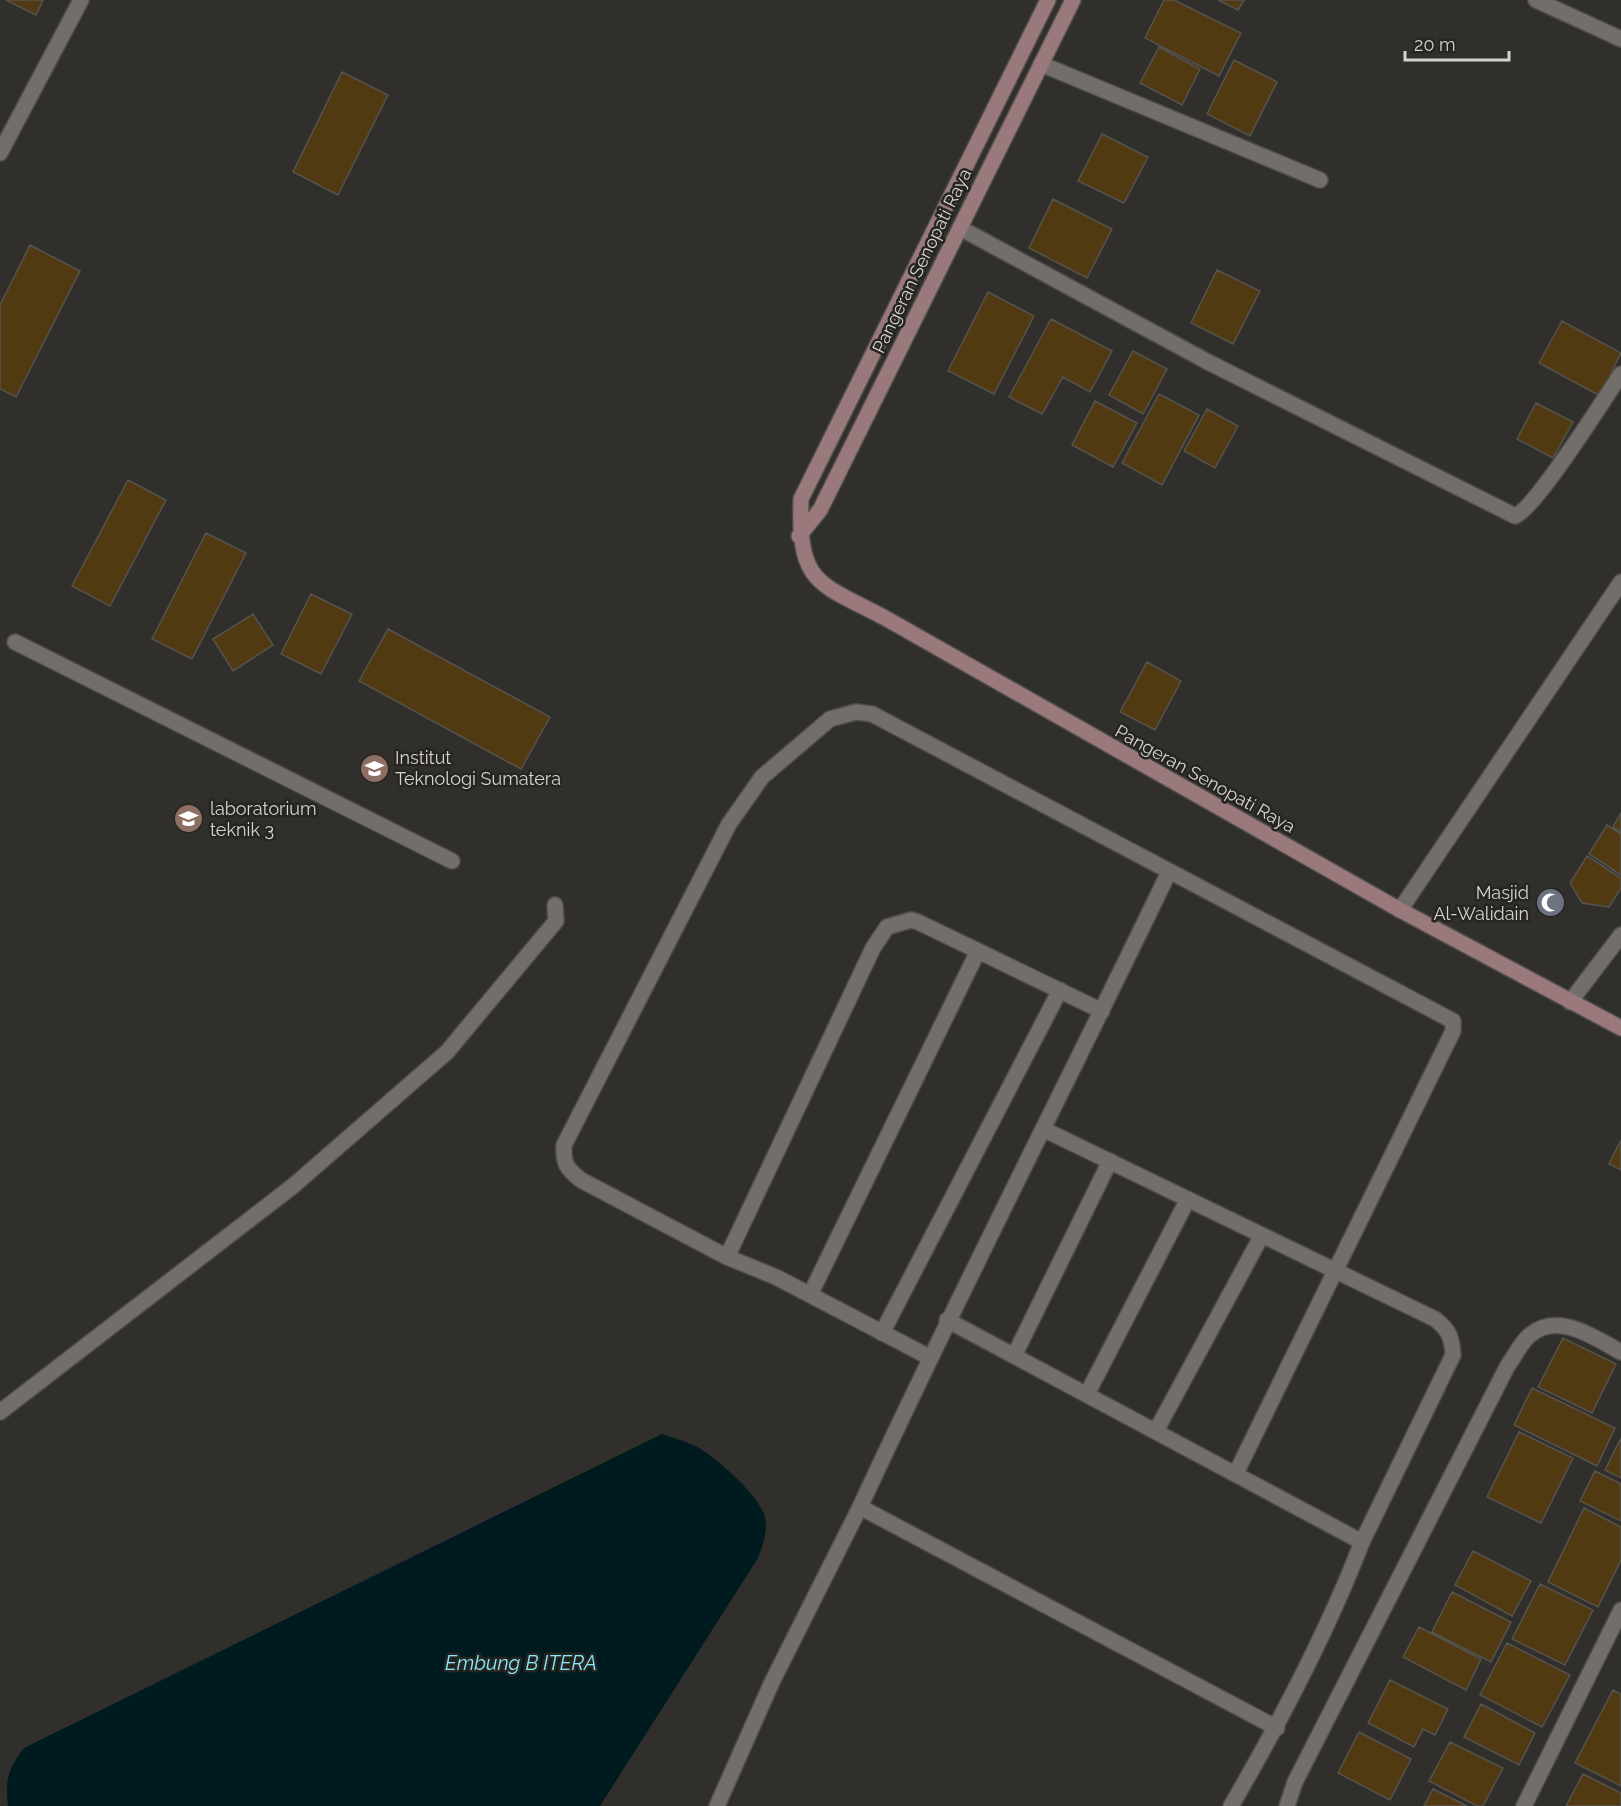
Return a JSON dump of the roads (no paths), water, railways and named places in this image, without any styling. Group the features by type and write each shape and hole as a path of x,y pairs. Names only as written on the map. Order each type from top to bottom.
{"street":[{"path":"0,153 81,0"},
{"name":"Pangeran Senopati Raya","path":"1048,0 801,499 799,536 805,560 818,582 1400,910 1621,1028"},
{"name":"Pangeran Senopati Raya","path":"799,536 820,510 1073,0"},
{"path":"1536,0 1621,39"},
{"path":"1041,64 1320,180"},
{"path":"960,228 1208,362 1515,516 1524,512 1539,493 1621,374"},
{"path":"1400,910 1621,582"},
{"path":"15,642 452,861"},
{"path":"929,1357 810,1295 727,1257 581,1180 568,1170 563,1161 564,1145 729,824 762,777 830,719 856,712 872,714 1453,1021 1453,1031 1236,1473"},
{"path":"717,1806 772,1682 860,1507 929,1357 1045,1130 1169,872"},
{"path":"0,1412 293,1186 447,1052 556,921 558,913 555,905"},
{"path":"727,1257 873,948 887,927 911,920 918,922 1102,1011"},
{"path":"1570,1002 1621,935"},
{"path":"810,1295 978,951"},
{"path":"882,1333 1060,990"},
{"path":"1045,1130 1435,1319 1448,1329 1452,1340 1453,1354 1362,1542 1347,1581 1277,1728 1231,1806"},
{"path":"1014,1356 1110,1161"},
{"path":"1087,1394 1188,1199"},
{"path":"1156,1431 1262,1235"},
{"path":"948,1320 1362,1542"},
{"path":"1287,1806 1295,1782 1513,1357 1531,1334 1557,1323 1582,1331 1621,1352"},
{"path":"860,1507 1277,1728"},
{"path":"1524,1806 1621,1610"}],"water":[{"name":"Embung B ITERA","path":"662,1434 697,1447 715,1459 736,1478 761,1508 766,1522 765,1533 758,1558 600,1806 8,1806 9,1775 14,1762 24,1748"}],"place":[{"name":"Institut Teknologi Sumatera","path":"374,768"},
{"name":"laboratorium teknik 3","path":"189,819"},
{"name":"Masjid Al-Walidain","path":"1550,903"}]}
